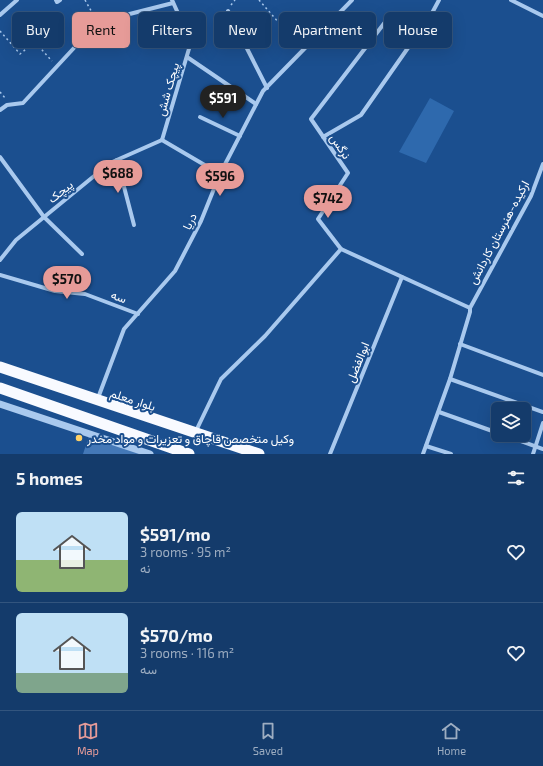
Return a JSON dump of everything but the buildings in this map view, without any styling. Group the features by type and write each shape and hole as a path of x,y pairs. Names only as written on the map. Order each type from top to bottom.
{"highway":[{"name":"بلوار معلم","path":"0,367 259,454"},
{"path":"0,388 189,454"}],"street":[{"path":"0,15 17,0"},
{"path":"56,0 57,2 60,0"},
{"name":"دریا","path":"97,400 124,329 175,271 201,221 220,174 263,91 352,0"},
{"path":"433,12 439,0"},
{"path":"511,0 543,16"},
{"path":"130,13 173,1"},
{"name":"پیچک شش","path":"162,140 191,42 173,1"},
{"path":"228,11 267,88"},
{"name":"نرگس","path":"341,249 318,219 348,173 311,119 384,23"},
{"path":"0,110 7,105 23,103 74,48"},
{"path":"323,137 361,115 408,48"},
{"path":"187,56 256,104"},
{"path":"200,117 240,136"},
{"path":"162,140 220,174"},
{"name":"پیچک","path":"0,260 16,240 110,163 162,140"},
{"path":"0,157 44,217 82,254"},
{"path":"118,160 134,225"},
{"name":"ارکیده-هنرستان کاردانش","path":"423,454 450,379 470,308 531,196 543,164"},
{"path":"195,433 221,379 265,336 341,249 470,308"},
{"name":"سه","path":"0,275 55,291 85,294 138,314"},
{"name":"ابوالفضل","path":"330,454 402,278"},
{"path":"460,344 543,375"},
{"path":"450,379 543,412"},
{"path":"0,404 150,454"},
{"path":"439,412 491,431"},
{"path":"533,454 543,423"},
{"path":"524,442 543,449"},
{"path":"426,446 451,454"}],"path":[{"path":"85,0 92,12"},
{"path":"259,0 303,51"},
{"path":"0,31 20,54 35,42 57,67"}],"shaded area":[{"path":"430,98 454,111 426,163 399,152"}],"place":[{"name":"وکیل متخصص قاچاق و تعزیرات و مواد مخدر","path":"79,438"}]}
